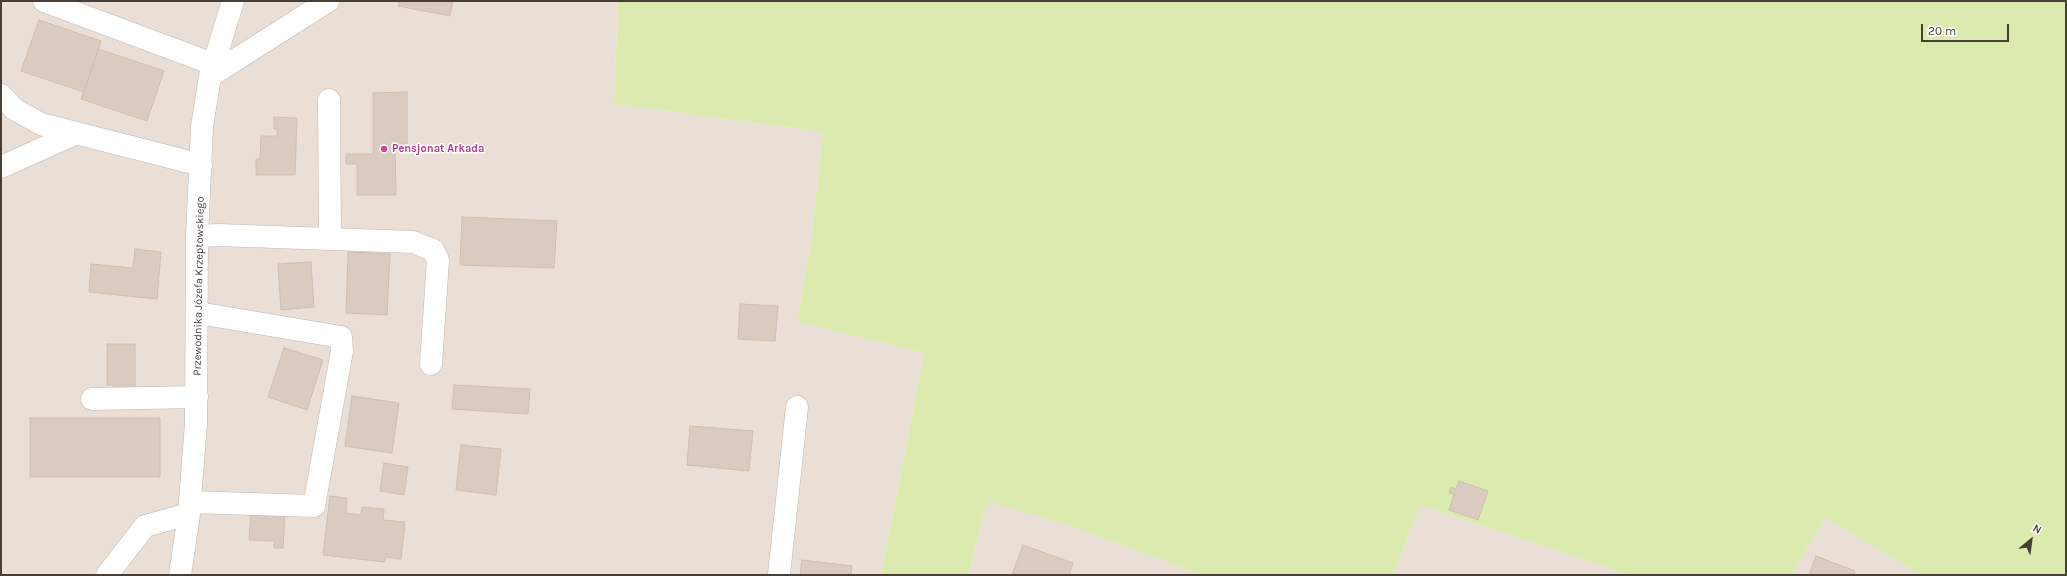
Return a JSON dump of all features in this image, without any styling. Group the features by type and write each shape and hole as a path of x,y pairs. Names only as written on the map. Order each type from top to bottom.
{"street":[{"path":"44,1 211,70 328,1"},
{"name":"Przewodnika Józefa Krzeptowskiego","path":"180,575 189,508 197,397 198,236 202,127 211,70 231,2"},
{"path":"329,100 330,240"},
{"path":"5,102 41,124 201,165"},
{"path":"1,167 77,133"},
{"path":"198,236 219,235 413,242 433,250 438,260 431,364"},
{"path":"107,575 145,526 189,508 314,506 342,351 341,337 198,313"},
{"path":"92,399 197,397"},
{"path":"779,575 797,407"}],"shaded area":[{"path":"1,1 618,1 614,104 823,132 812,232 797,322 924,353 881,575 1,575"},
{"path":"987,500 1061,523 1203,575 968,575"},
{"path":"1420,505 1629,575 1393,575"},
{"path":"1825,518 1921,575 1791,575"}],"green space":[{"path":"618,1 2066,1 2066,575 1921,575 1825,518 1791,575 1629,575 1420,505 1393,575 1203,575 1061,523 987,501 968,575 881,575 924,353 797,322 812,232 823,132 614,104"}],"building":[{"path":"399,1 453,1 450,16 398,6"},
{"path":"39,20 101,41 84,92 21,71"},
{"path":"98,49 164,71 147,121 81,99"},
{"name":"Pensjonat Arkada","path":"407,92 407,144 395,144 396,195 357,195 357,164 346,164 346,154 373,154 373,93"},
{"path":"274,117 297,118 295,175 256,175 256,159 260,159 261,136 277,136 277,129 274,129"},
{"path":"462,217 557,221 554,268 460,265"},
{"path":"135,249 161,252 157,299 89,292 91,264 133,268"},
{"path":"348,252 390,254 387,315 346,313"},
{"path":"311,262 314,307 281,310 278,264"},
{"path":"740,304 778,306 775,341 738,339"},
{"path":"107,344 135,344 135,396 113,391 113,385 107,385"},
{"path":"284,348 323,360 307,410 268,397"},
{"path":"454,385 530,389 528,414 452,409"},
{"path":"352,396 399,403 392,453 345,446"},
{"path":"30,418 160,418 160,477 30,477"},
{"path":"690,426 753,431 749,471 687,465"},
{"path":"461,445 501,449 496,495 456,490"},
{"path":"384,463 408,467 404,495 380,491"},
{"path":"1459,481 1488,491 1478,520 1449,510 1454,494 1449,493 1451,487 1456,489"},
{"path":"330,496 347,498 346,513 361,515 362,507 384,509 383,520 405,522 401,559 385,557 385,562 323,555"},
{"path":"251,512 285,513 283,548 274,548 274,541 249,540"},
{"path":"1023,545 1073,563 1069,575 1012,575"},
{"path":"1816,556 1855,571 1854,575 1809,575"},
{"path":"802,560 852,566 851,575 800,575"}],"place":[{"name":"Pensjonat Arkada","path":"384,149"}]}
